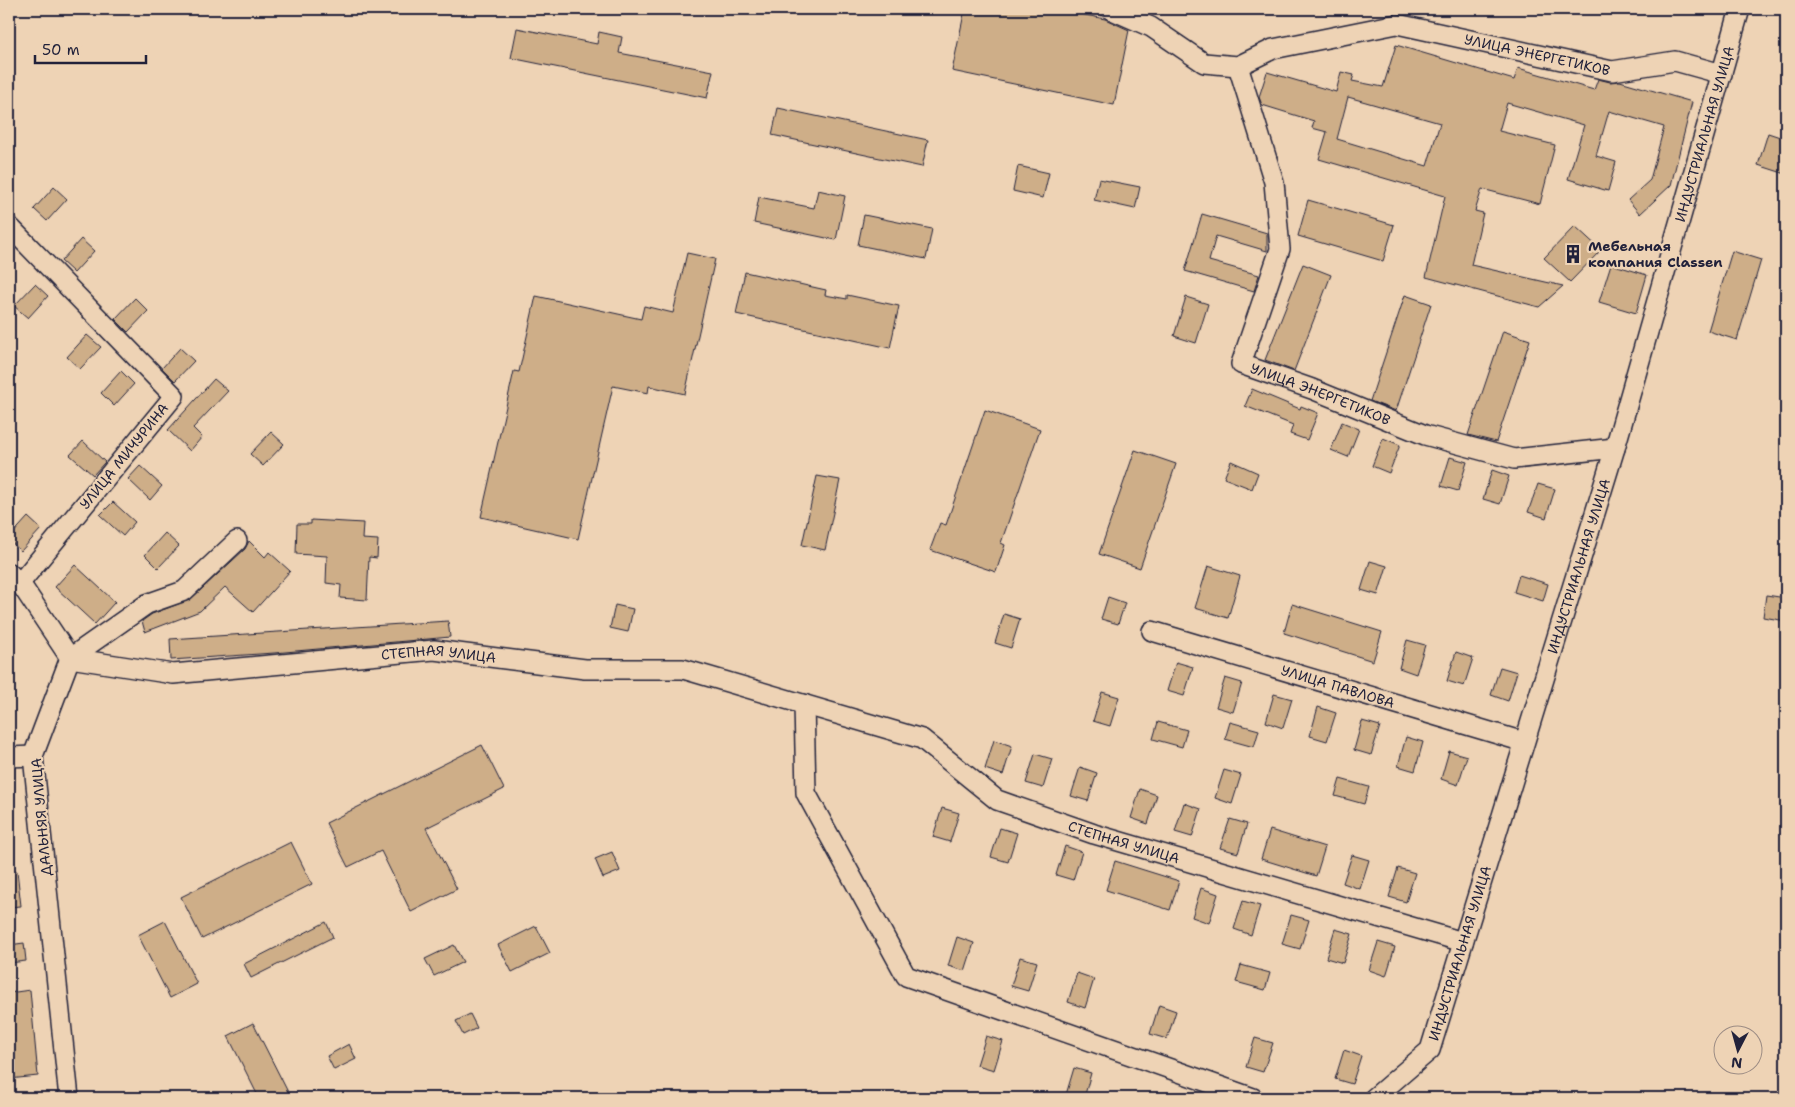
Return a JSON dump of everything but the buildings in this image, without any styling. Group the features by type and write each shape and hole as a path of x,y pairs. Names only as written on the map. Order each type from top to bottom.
{"street":[{"path":"1110,9 1151,27 1204,63 1238,66"},
{"name":"ИНДУСТРИАЛЬНАЯ УЛИЦА","path":"1374,1098 1430,1050 1615,448 1740,9"},
{"name":"УЛИЦА ЭНЕРГЕТИКОВ","path":"1615,448 1514,459 1425,435 1312,389 1241,364 1280,249 1274,182 1238,66 1272,49 1398,24 1612,72 1675,61 1722,74"},
{"name":"УЛИЦА МИЧУРИНА","path":"9,226 174,396 14,578"},
{"path":"14,578 70,658 147,604 184,592 237,540"},
{"name":"УЛИЦА ПАВЛОВА","path":"1152,630 1524,742"},
{"name":"СТЕПНАЯ УЛИЦА","path":"70,658 173,674 434,650 585,669 682,669 922,738 997,800 1094,834 1463,942"},
{"name":"ДАЛЬНЯЯ УЛИЦА","path":"69,1098 33,756 70,658"},
{"path":"804,704 806,793 906,976 1253,1098"},
{"path":"9,757 33,756"}],"place":[{"name":"Мебельная компания Сlassen","path":"1573,254"}]}
